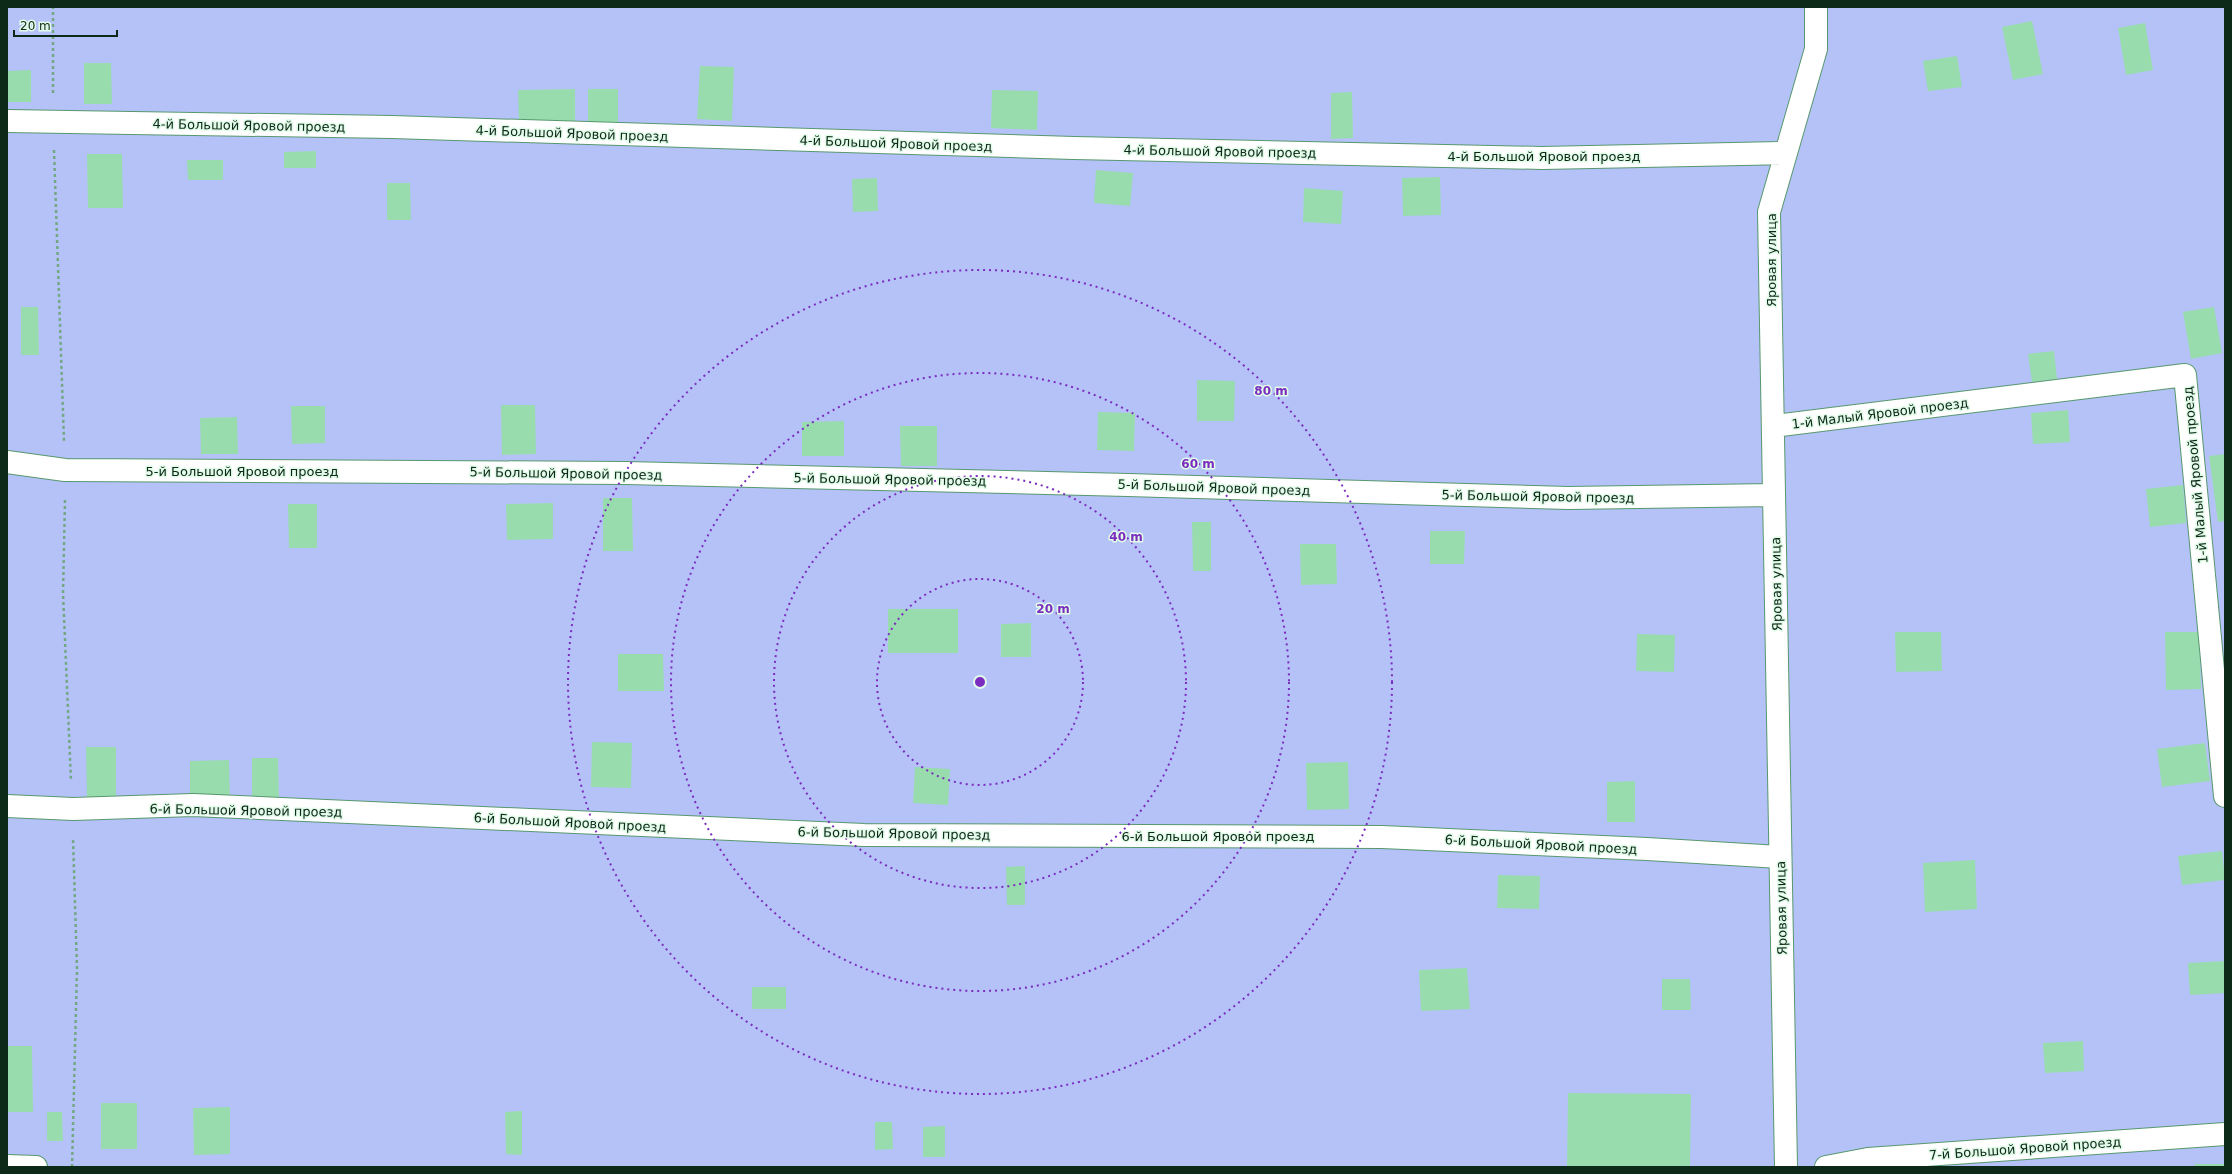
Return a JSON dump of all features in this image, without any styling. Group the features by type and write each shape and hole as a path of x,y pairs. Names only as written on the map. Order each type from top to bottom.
{"street":[{"name":"Яровая улица","path":"1786,1167 1769,212 1816,49 1816,7"},
{"name":"4-й Большой Яровой проезд","path":"7,121 392,127 1074,148 1542,158 1786,153"},
{"name":"1-й Малый Яровой проезд","path":"1774,426 2185,375 2225,796"},
{"name":"5-й Большой Яровой проезд","path":"7,462 65,470 626,473 1128,485 1568,498 1774,495"},
{"name":"6-й Большой Яровой проезд","path":"7,806 73,809 193,805 864,835 1382,837 1780,857"},
{"name":"7-й Большой Яровой проезд","path":"1826,1167 1868,1159 2225,1134"},
{"path":"7,1166 36,1167"}],"path":[{"path":"53,7 53,122 65,470 63,593 73,809 77,969 72,1167"}],"shaded area":[{"path":"7,7 2225,7 2225,1167 7,1167"}],"building":[{"path":"2032,21 2043,74 2013,80 2002,27"},
{"path":"2145,23 2153,70 2126,75 2118,28"},
{"path":"1957,56 1962,87 1928,91 1923,61"},
{"path":"84,63 111,63 112,104 84,104"},
{"path":"700,66 734,67 732,121 697,119"},
{"path":"31,70 31,102 7,102 7,71"},
{"path":"575,89 575,125 519,125 518,90"},
{"path":"588,89 618,89 618,124 588,124"},
{"path":"992,90 1038,91 1037,130 991,128"},
{"path":"1352,92 1353,138 1331,139 1331,93"},
{"path":"316,151 316,168 284,168 284,152"},
{"path":"87,154 122,154 123,208 88,208"},
{"path":"187,160 223,160 223,180 188,180"},
{"path":"1096,170 1133,173 1130,206 1094,203"},
{"path":"1440,177 1441,215 1403,216 1402,178"},
{"path":"877,178 878,211 853,212 852,179"},
{"path":"387,183 410,183 411,220 387,220"},
{"path":"1304,188 1343,191 1341,224 1303,222"},
{"path":"21,307 38,307 39,355 21,355"},
{"path":"2214,307 2222,353 2191,359 2183,312"},
{"path":"2054,351 2057,379 2032,382 2028,354"},
{"path":"1197,380 1235,381 1234,421 1197,421"},
{"path":"501,405 535,405 536,454 502,455"},
{"path":"291,406 325,406 325,443 292,444"},
{"path":"2068,410 2070,442 2033,444 2031,413"},
{"path":"1098,412 1135,413 1134,451 1097,450"},
{"path":"237,417 238,454 201,454 200,418"},
{"path":"844,421 844,456 802,456 802,422"},
{"path":"900,426 937,426 937,466 901,466"},
{"path":"2225,454 2225,521 2218,522 2209,456"},
{"path":"2183,485 2186,523 2150,527 2146,489"},
{"path":"603,498 632,498 633,551 603,551"},
{"path":"553,503 553,539 507,540 506,504"},
{"path":"288,504 317,504 317,548 289,548"},
{"path":"1192,522 1211,522 1211,571 1193,571"},
{"path":"1430,531 1465,531 1464,564 1430,564"},
{"path":"1300,544 1336,544 1337,584 1301,585"},
{"path":"888,609 958,609 958,653 888,653"},
{"path":"1031,623 1031,657 1001,657 1001,624"},
{"path":"1895,632 1941,632 1942,671 1896,672"},
{"path":"2165,632 2199,632 2201,689 2166,690"},
{"path":"1637,634 1675,635 1674,672 1636,671"},
{"path":"618,654 663,654 664,691 618,691"},
{"path":"592,742 632,743 631,788 591,787"},
{"path":"2205,743 2210,781 2162,787 2157,749"},
{"path":"86,747 116,747 116,798 87,798"},
{"path":"252,758 278,758 279,797 252,798"},
{"path":"229,760 230,801 190,801 190,761"},
{"path":"1348,762 1349,809 1307,810 1306,763"},
{"path":"915,767 950,769 948,805 913,803"},
{"path":"1635,781 1635,822 1607,822 1607,782"},
{"path":"2222,851 2225,880 2182,885 2178,856"},
{"path":"1975,860 1977,909 1925,912 1923,863"},
{"path":"1025,866 1025,905 1007,905 1006,867"},
{"path":"1498,875 1540,876 1539,909 1497,908"},
{"path":"2225,961 2225,993 2190,995 2188,963"},
{"path":"1467,968 1470,1009 1421,1011 1419,970"},
{"path":"1662,979 1690,979 1691,1010 1662,1010"},
{"path":"752,987 786,987 786,1009 752,1009"},
{"path":"2083,1041 2084,1071 2045,1073 2043,1043"},
{"path":"7,1046 32,1046 33,1112 7,1112"},
{"path":"1568,1093 1691,1094 1690,1167 1567,1167"},
{"path":"101,1103 137,1103 137,1149 101,1149"},
{"path":"230,1107 230,1154 194,1155 193,1108"},
{"path":"522,1111 522,1155 506,1154 505,1112"},
{"path":"47,1112 62,1112 63,1141 47,1141"},
{"path":"875,1122 892,1122 893,1149 875,1150"},
{"path":"945,1126 945,1157 923,1157 923,1127"},
{"path":"2195,1164 2225,1164 2225,1167 2195,1167"}]}
